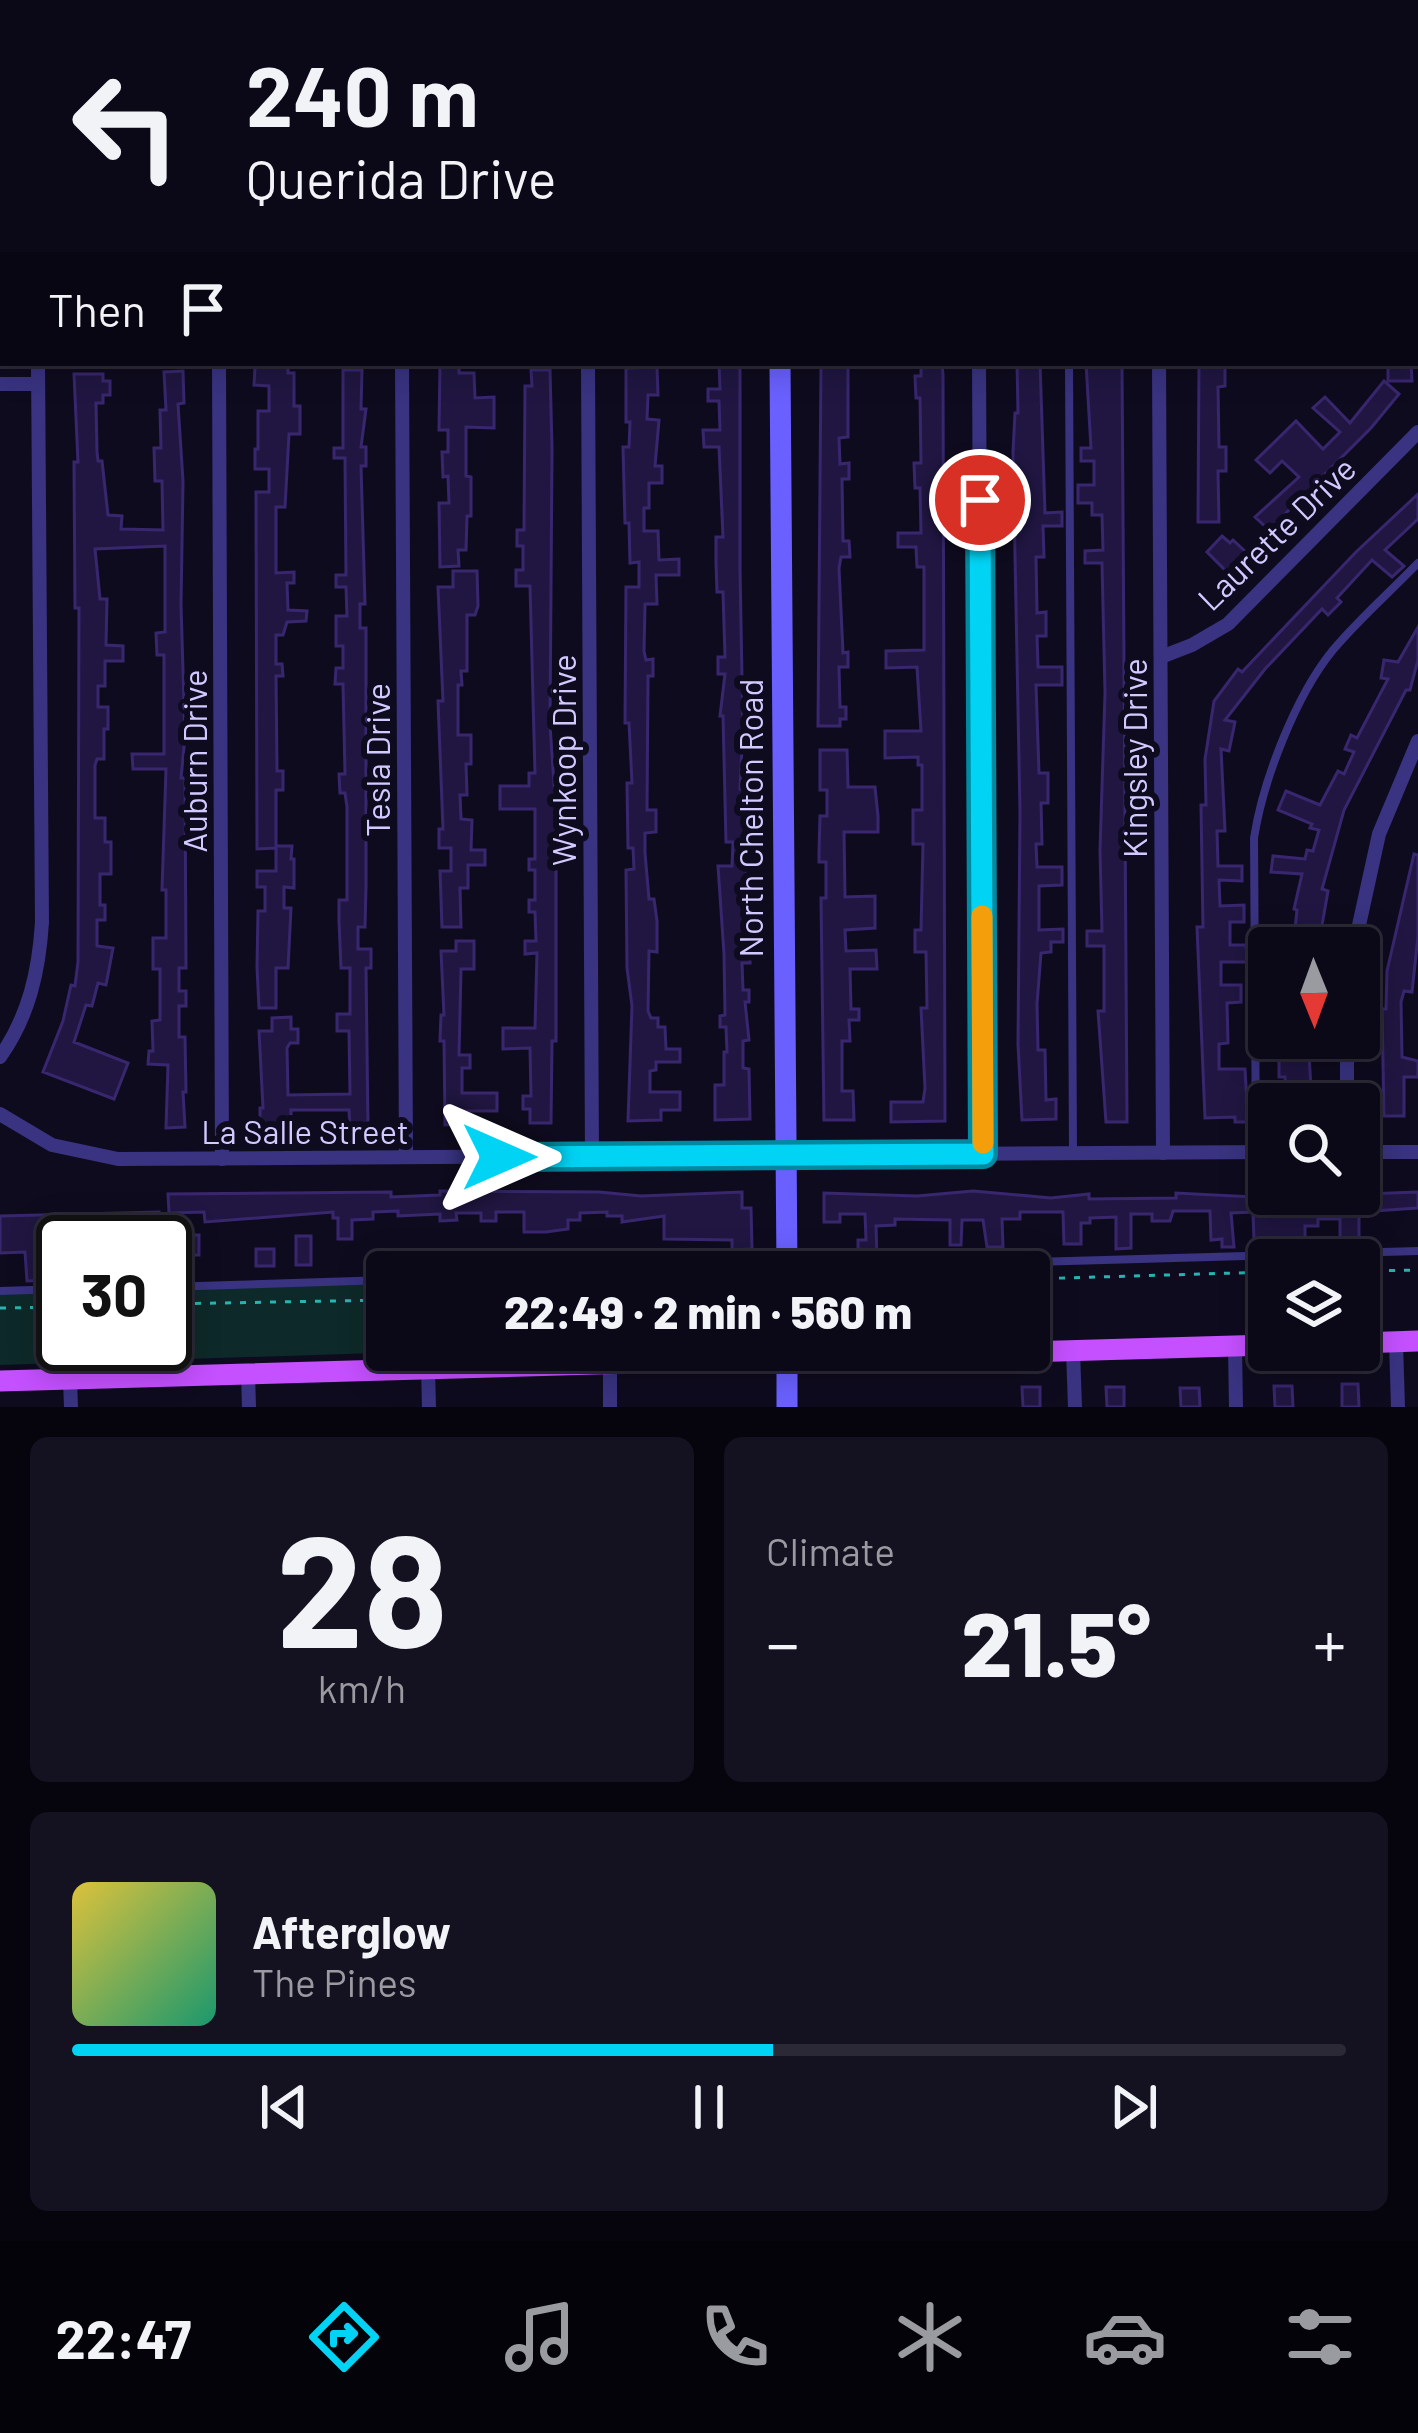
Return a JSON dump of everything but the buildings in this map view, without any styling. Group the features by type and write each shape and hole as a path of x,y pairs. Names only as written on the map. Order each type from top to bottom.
{"main road":[{"name":"North Chelton Road","path":"780,366 787,1251"},
{"path":"1050,1351 1248,1346"},
{"path":"0,1381 366,1371"},
{"path":"787,1407 788,1371"}],"street":[{"path":"0,1057 27,1006 39,967 42,934 38,366"},
{"name":"Auburn Drive","path":"219,366 222,1159"},
{"name":"Tesla Drive","path":"402,366 406,1157"},
{"name":"Wynkoop Drive","path":"587,366 592,1156"},
{"path":"979,366 983,1154"},
{"name":"Kingsley Drive","path":"1159,366 1163,1153"},
{"path":"0,384 38,384"},
{"name":"Laurette Drive","path":"1161,657 1228,624 1418,432"},
{"path":"1359,927 1379,834 1418,741"},
{"name":"La Salle Street","path":"0,1114 28,1134 74,1153 118,1159 1248,1152"},
{"path":"1380,1152 1418,1152"},
{"path":"1398,1407 1407,1341"},
{"path":"1234,1346 1236,1407"},
{"path":"1073,1351 1075,1407"},
{"path":"428,1371 429,1407"},
{"path":"610,1371 610,1407"},
{"path":"248,1374 249,1407"},
{"path":"70,1379 70,1407"}],"lane":[{"path":"1069,366 1073,1154"},
{"path":"1261,1083 1254,838 1258,811 1299,705 1322,666 1418,563"},
{"path":"1050,1263 1418,1251"},
{"path":"192,1285 366,1281"},
{"path":"0,1291 36,1290"}],"path":[{"path":"1380,1271 1418,1270"},
{"path":"1050,1278 1248,1273"},
{"path":"192,1304 366,1300"},
{"path":"0,1308 36,1307"}],"green space":[{"path":"366,1283 366,1353 192,1359 192,1287"},
{"path":"36,1291 36,1364 0,1365 0,1292"}],"slow traffic":[{"path":"982,916 983,1143"}],"route":[{"path":"499,1157 983,1154 980,500"}]}
